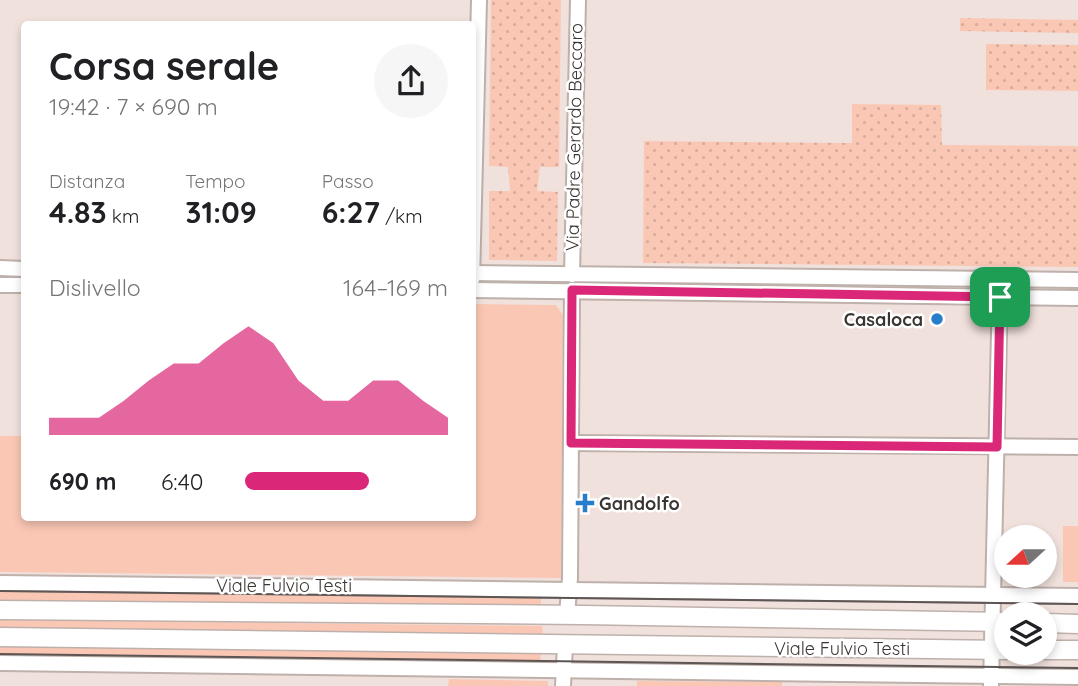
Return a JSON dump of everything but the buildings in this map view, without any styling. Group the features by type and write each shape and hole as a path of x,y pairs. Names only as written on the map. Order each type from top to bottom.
{"main road":[{"name":"Viale Fulvio Testi","path":"0,610 994,622"},
{"path":"565,645 567,615"},
{"path":"1057,623 1078,624"},
{"name":"Viale Fulvio Testi","path":"0,637 994,650"},
{"path":"1057,650 1078,650"}],"street":[{"path":"476,136 479,0"},
{"name":"Via Padre Gerardo Beccaro","path":"572,275 578,0"},
{"path":"0,268 21,268"},
{"path":"476,273 1078,280"},
{"path":"996,602 1000,279"},
{"path":"0,285 21,285"},
{"path":"476,290 1078,298"},
{"path":"567,615 572,290"},
{"path":"571,443 1078,447"},
{"name":"Viale Fulvio Testi","path":"0,583 1078,596"},
{"path":"564,686 565,645"},
{"name":"Viale Fulvio Testi","path":"0,663 564,670 796,679 992,680 1078,677"}],"shaded area":[{"path":"491,0 561,0 559,167 540,167 537,191 558,192 557,261 489,260 489,191 510,191 508,167 489,166"},
{"path":"960,18 1078,20 1078,33 960,31"},
{"path":"986,44 1078,45 1078,91 986,90"},
{"path":"852,104 941,105 942,145 1078,146 1078,267 643,263 644,141 852,143"},
{"path":"476,304 556,305 563,315 561,578 0,572 0,436 21,436 21,521 476,521"},
{"path":"1063,526 1078,526 1078,582 1063,582"},
{"path":"0,588 541,594 541,607 0,602"},
{"path":"0,620 542,626 543,634 0,627"},
{"path":"0,644 541,651 540,666 0,658"},
{"path":"449,679 548,681 548,686 448,686"},
{"path":"637,681 782,682 782,686 637,686"}],"tram line":[{"path":"0,591 1078,604"},
{"path":"0,654 1078,668"}],"place":[{"name":"Casaloca","path":"937,319"},
{"name":"Gandolfo","path":"585,503"}],"route":[{"path":"572,290 1000,297 997,447 571,443 572,290"}]}
